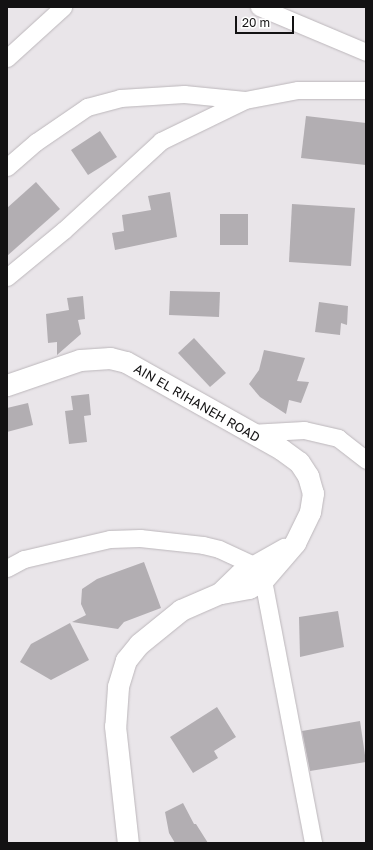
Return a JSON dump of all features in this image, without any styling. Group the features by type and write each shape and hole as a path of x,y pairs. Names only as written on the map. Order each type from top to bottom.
{"street":[{"path":"7,58 63,7"},
{"path":"259,7 366,52"},
{"path":"7,276 64,230 161,141 245,100 298,90 366,90"},
{"path":"7,167 36,142 87,107 113,100 184,94 245,100"},
{"name":"AIN EL RIHANEH ROAD","path":"7,385 80,360 110,358 126,362 293,458 308,476 313,493 310,512 295,543 251,577"},
{"path":"250,433 304,430 338,438 366,460"},
{"path":"7,568 24,560 110,539 140,538 203,545 219,549 251,577 267,607 313,843"},
{"path":"128,843 115,726 118,687 126,660 139,644 181,610 220,593 251,577"}],"building":[{"path":"306,116 366,123 366,165 301,158"},
{"path":"100,131 117,157 88,175 71,150"},
{"path":"36,182 60,209 7,256 7,208"},
{"path":"170,192 177,237 115,250 112,233 124,231 122,215 151,210 148,196"},
{"path":"292,204 355,208 351,266 289,262"},
{"path":"220,214 248,214 248,245 220,245"},
{"path":"170,291 220,292 219,317 169,315"},
{"path":"83,296 85,319 78,320 81,334 57,355 57,342 48,343 46,314 69,310 67,298"},
{"path":"319,302 348,306 347,325 341,323 340,335 315,332"},
{"path":"194,338 226,373 210,387 178,353"},
{"path":"264,350 305,358 297,381 309,382 301,403 289,400 286,414 260,397 249,384 259,370"},
{"path":"89,394 91,415 84,416 87,442 69,444 65,411 73,410 71,396"},
{"path":"28,403 33,425 7,432 7,408"},
{"path":"144,562 161,608 124,622 118,629 72,622 86,615 81,604 82,589 97,579"},
{"path":"338,611 344,647 300,657 299,617"},
{"path":"70,623 89,660 51,680 20,662 31,644"},
{"path":"217,707 236,737 214,751 218,758 193,773 170,737"},
{"path":"360,721 366,762 310,771 302,731"},
{"path":"183,803 194,824 196,824 208,843 175,843 169,833 165,812"}]}
